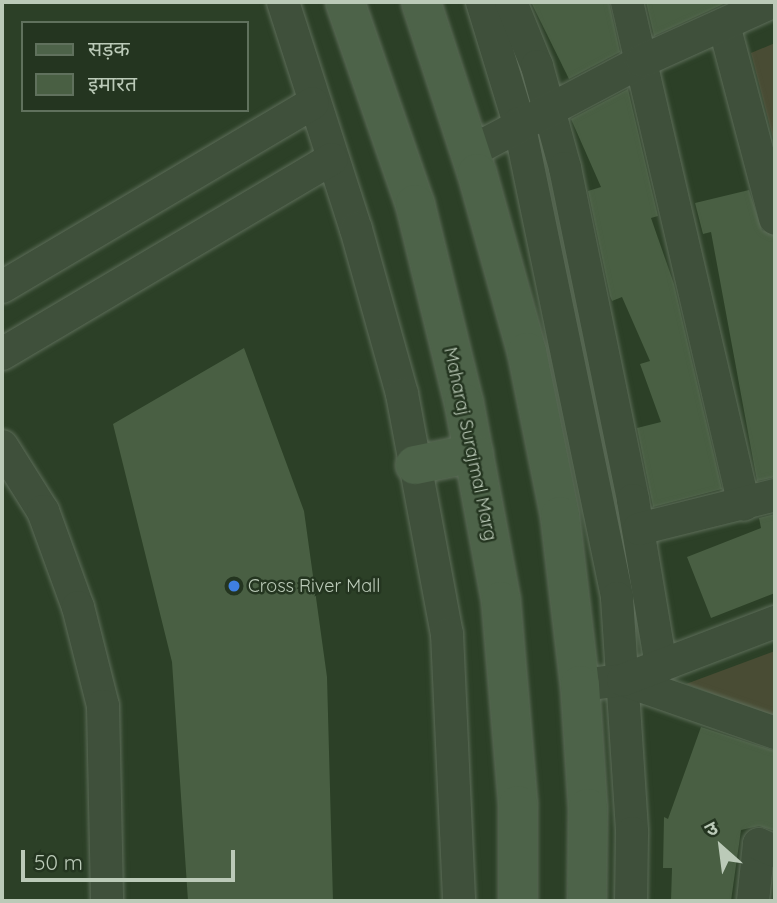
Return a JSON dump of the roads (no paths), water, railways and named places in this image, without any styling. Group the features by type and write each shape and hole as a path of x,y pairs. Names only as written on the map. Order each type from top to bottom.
{"main road":[{"name":"Maharaj Surajmal Marg","path":"345,2 415,204 474,453 501,601 518,805 517,901"},
{"path":"421,2 470,152 527,352 560,516 580,685 588,808 587,901"},
{"path":"415,466 474,453"}],"street":[{"path":"283,2 402,394 447,634 459,901"},
{"path":"482,2 519,123 617,598 632,833 631,901"},
{"path":"511,2 548,108 565,168 639,529 661,666"},
{"path":"627,2 744,505"},
{"path":"470,152 519,123 642,61 772,2"},
{"path":"724,24 775,218"},
{"path":"2,287 313,103"},
{"path":"2,354 332,159"},
{"path":"2,446 43,511 78,607 103,706 107,901"},
{"path":"639,529 744,505 775,495"},
{"path":"580,685 623,680 775,622"},
{"path":"623,680 775,733"},
{"path":"753,901 759,844 775,851"}],"place":[{"name":"Cross River Mall","path":"234,586"}]}
